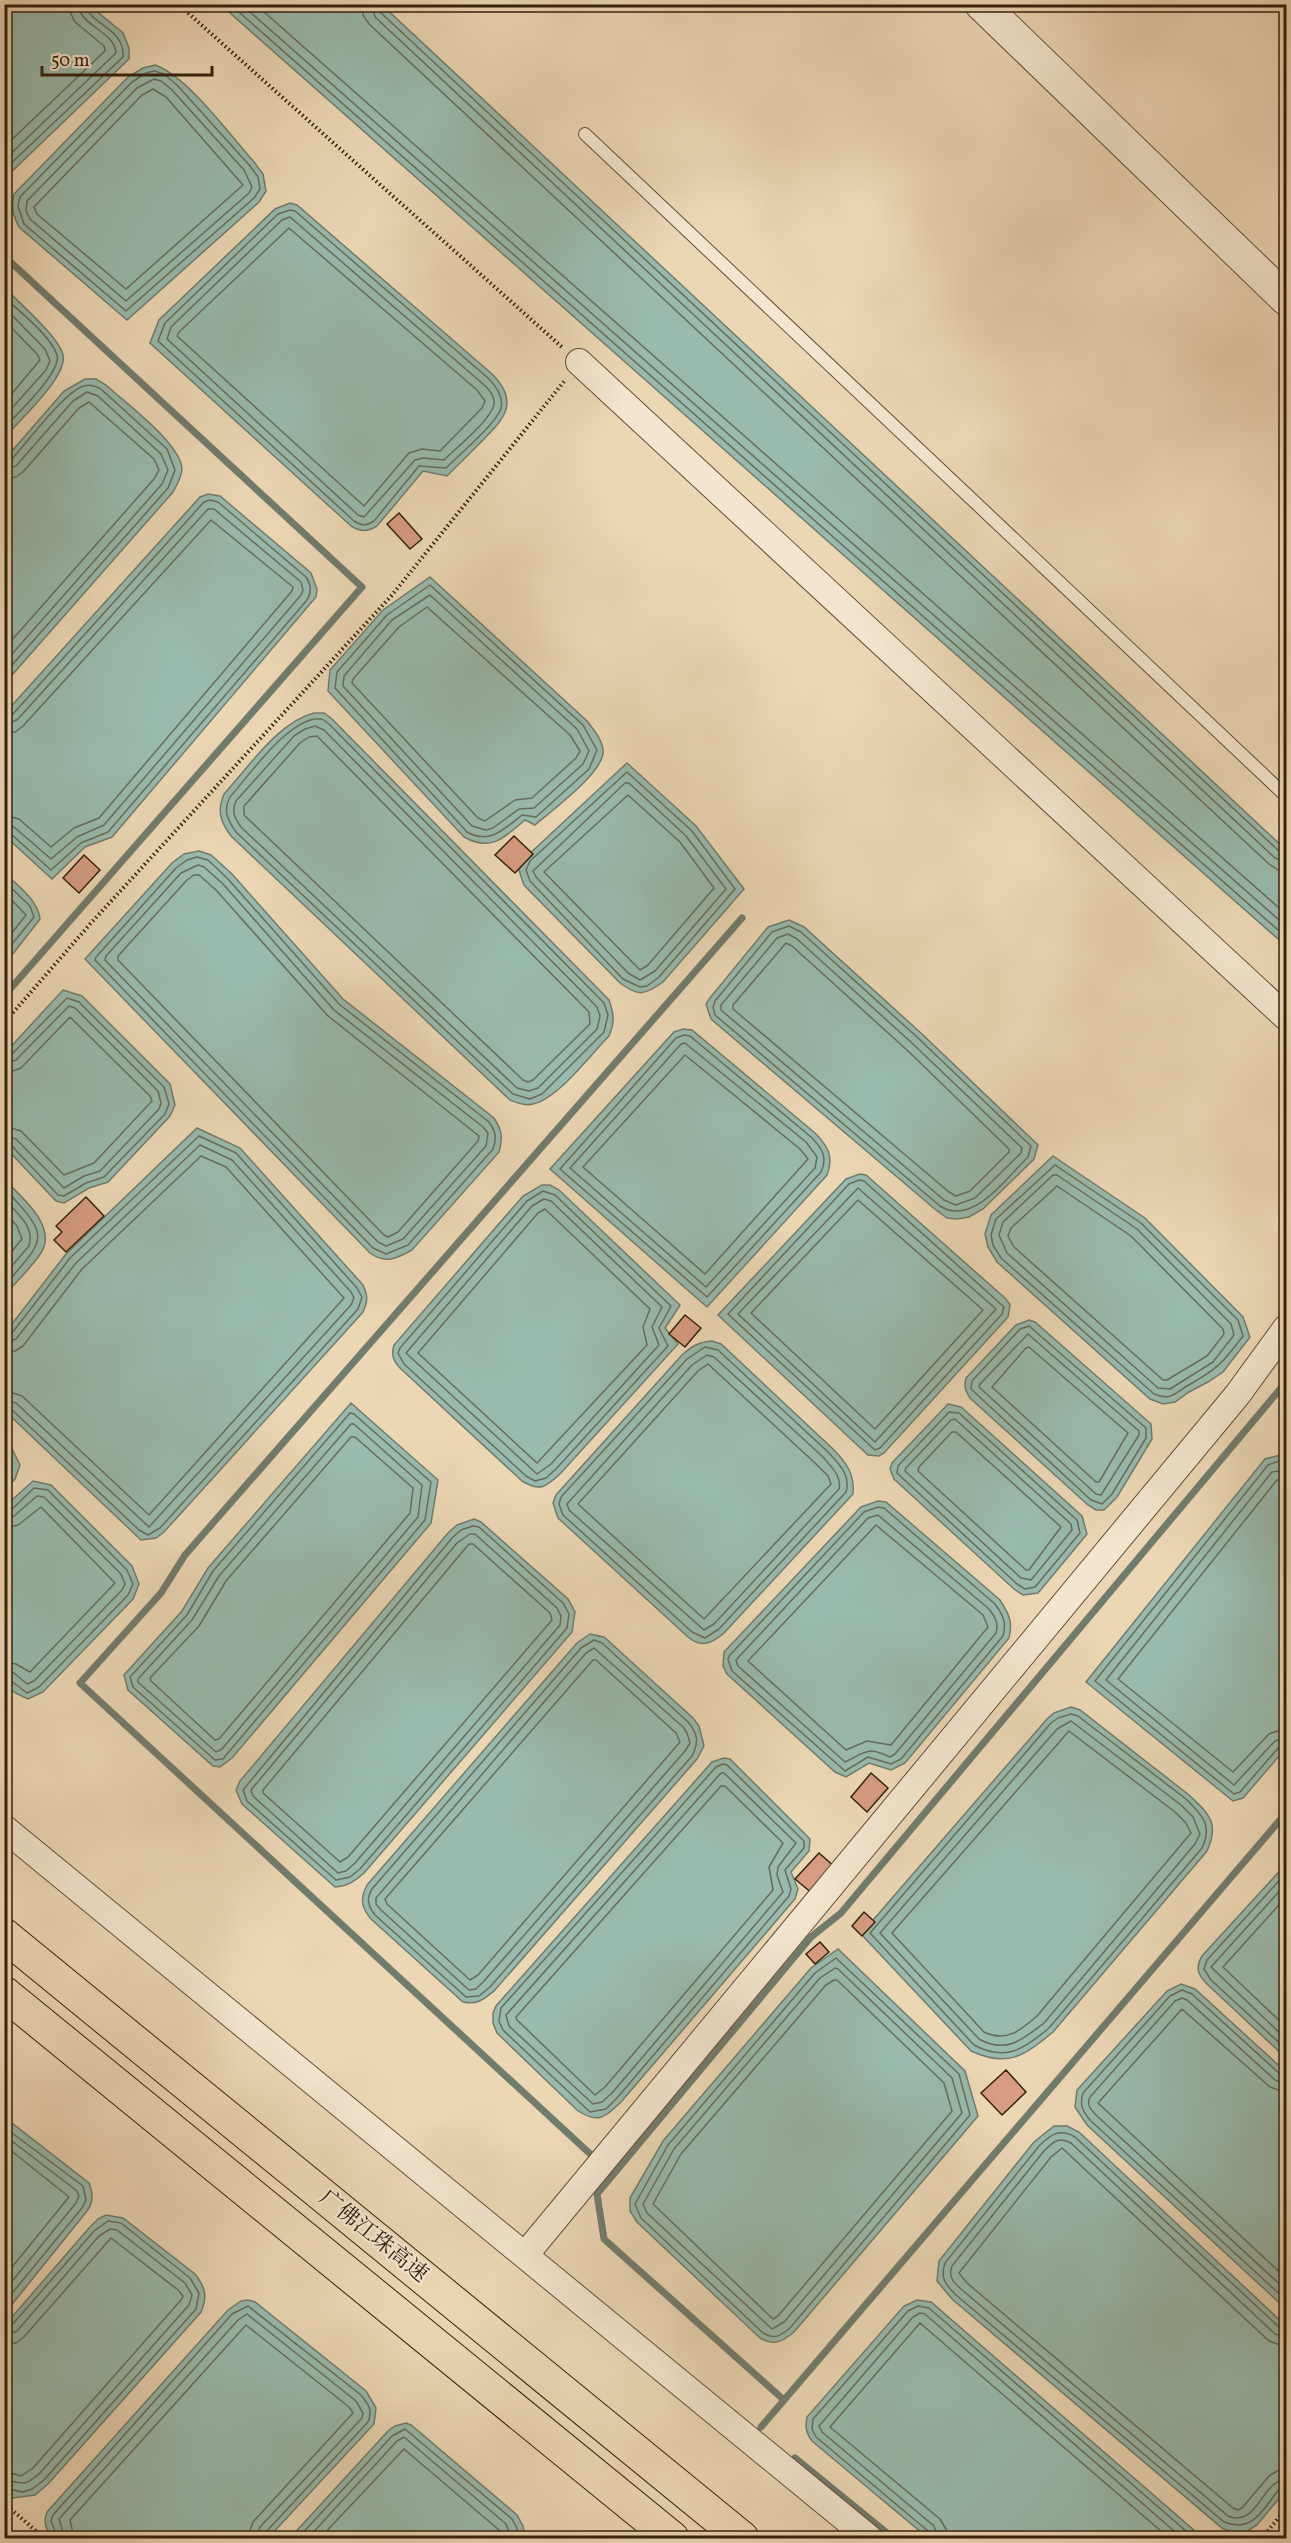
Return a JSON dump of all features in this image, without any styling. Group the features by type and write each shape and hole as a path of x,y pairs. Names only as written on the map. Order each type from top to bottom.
{"highway":[{"name":"广佛江珠高速","path":"4,1935 742,2538"},
{"name":"广佛江珠高速","path":"4,1993 672,2538"}],"street":[{"path":"981,4 1287,299"},
{"path":"579,362 1287,1017"},
{"path":"525,2256 1238,1394 1287,1328"},
{"path":"4,1828 869,2538"}],"lane":[{"path":"585,134 1287,796"}],"path":[{"path":"4,1023 91,923 392,595 579,362 178,4"},
{"path":"4,2503 44,2538"},
{"path":"1262,2538 1287,2509"}],"water":[{"path":"5,4 89,5 123,33 129,48 129,59 5,178"},
{"path":"221,5 382,5 1286,850 1286,946"},
{"path":"155,65 181,81 194,93 263,174 266,191 259,202 127,320 19,227 13,211 13,199 14,194 128,77 143,68"},
{"path":"290,203 297,205 492,374 506,394 506,411 502,419 447,476 423,471 377,526 367,530 351,526 150,343 159,320 275,209"},
{"path":"5,288 54,339 63,355 63,364 51,386 5,437"},
{"path":"85,379 96,379 106,385 163,436 180,460 181,476 173,492 5,683 5,459 64,391"},
{"path":"208,494 220,496 311,573 317,589 316,597 112,837 85,847 52,879 5,836 5,713 200,497"},
{"path":"430,577 587,721 597,734 603,750 602,759 587,779 535,825 525,820 504,837 490,843 464,837 328,691 330,670 383,610"},
{"path":"314,713 324,713 332,719 609,1000 613,1018 609,1036 574,1075 553,1094 527,1105 510,1100 227,831 220,811 224,794 276,735 301,718"},
{"path":"627,763 696,826 744,889 663,982 642,993 632,991 620,983 524,885 519,870 525,858"},
{"path":"199,851 211,855 232,874 343,999 497,1122 501,1134 499,1152 412,1250 391,1259 370,1253 85,959 172,863 184,854"},
{"path":"5,873 36,906 40,919 5,964"},
{"path":"789,920 804,927 922,1034 1038,1145 1034,1159 983,1209 969,1217 947,1218 711,1019 706,1004 710,998 768,927"},
{"path":"63,990 82,996 170,1084 175,1105 170,1116 108,1182 89,1188 64,1203 56,1201 4,1146 5,1053"},
{"path":"683,1029 692,1030 815,1133 826,1147 830,1157 827,1175 707,1307 550,1169 674,1032"},
{"path":"197,1128 240,1148 363,1285 367,1302 363,1312 164,1532 156,1538 141,1540 5,1411 5,1333 66,1254"},
{"path":"1053,1156 1145,1218 1243,1317 1250,1337 1223,1372 1175,1402 1163,1404 1150,1399 997,1262 988,1247 985,1234 991,1215"},
{"path":"860,1174 866,1175 1010,1305 1008,1317 879,1456 868,1455 718,1315 846,1179"},
{"path":"5,1180 35,1213 45,1233 45,1243 37,1259 5,1295"},
{"path":"542,1185 550,1185 559,1190 680,1305 665,1328 678,1344 560,1474 547,1485 538,1487 522,1481 400,1368 394,1360 393,1352 394,1345 523,1196"},
{"path":"1029,1320 1035,1322 1151,1424 1152,1439 1117,1497 1104,1510 1096,1510 1088,1505 970,1398 966,1391 966,1378 1016,1325"},
{"path":"712,1341 721,1344 832,1448 851,1474 853,1494 724,1633 710,1642 697,1643 558,1518 553,1503 556,1495 682,1355 696,1345"},
{"path":"351,1403 438,1480 431,1523 232,1758 220,1767 213,1766 128,1690 124,1675 182,1611 208,1568"},
{"path":"948,1404 961,1407 1082,1516 1087,1534 1038,1593 1023,1595 1014,1589 894,1479 890,1469 892,1463"},
{"path":"5,1441 20,1465 15,1479 5,1489"},
{"path":"1280,1455 1286,1458 1286,1748 1243,1798 1233,1801 1086,1682 1265,1459"},
{"path":"33,1481 51,1485 132,1566 139,1584 133,1599 43,1692 28,1699 15,1693 5,1683 4,1507"},
{"path":"878,1501 886,1502 1000,1600 1011,1627 1009,1638 905,1763 891,1770 869,1763 846,1777 835,1772 727,1674 723,1666 724,1652 861,1507"},
{"path":"474,1519 481,1522 568,1599 575,1612 572,1632 364,1873 351,1883 335,1887 242,1804 236,1790 240,1781 448,1533 457,1525"},
{"path":"590,1634 604,1637 693,1718 699,1726 704,1746 697,1759 494,1991 480,2001 463,2002 371,1919 363,1903 365,1890 577,1643"},
{"path":"1071,1707 1080,1710 1189,1795 1210,1820 1211,1841 1207,1851 1053,2032 1024,2053 1006,2059 995,2059 971,2051 861,1934 1047,1719 1054,1713"},
{"path":"724,1758 730,1759 810,1839 809,1851 791,1872 798,1889 795,1899 621,2102 605,2115 590,2117 577,2110 497,2033 493,2023 493,2013 496,2006 712,1762"},
{"path":"1286,1864 1286,2058 1201,1978 1198,1968 1202,1956"},
{"path":"838,1949 965,2071 978,2116 794,2332 782,2340 770,2342 760,2338 637,2222 630,2211 630,2198 663,2141 811,1968"},
{"path":"1181,1984 1195,1989 1286,2072 1286,2309 1087,2125 1075,2107 1077,2090 1167,1991"},
{"path":"5,2121 13,2124 89,2183 92,2197 87,2211 5,2313"},
{"path":"1054,2126 1067,2126 1079,2132 1286,2326 1286,2490 1257,2525 1246,2532 1234,2533 1222,2528 952,2299 937,2281 939,2261 1034,2142"},
{"path":"106,2215 123,2218 195,2274 204,2292 203,2306 201,2312 48,2484 35,2495 13,2498 4,2493 5,2325 90,2227"},
{"path":"917,2300 931,2302 1203,2538 928,2538 812,2441 806,2427 807,2417 904,2306"},
{"path":"241,2301 255,2302 366,2391 376,2408 374,2424 268,2538 54,2538 46,2526 47,2512 228,2310"},
{"path":"406,2423 517,2515 523,2526 525,2538 290,2538 388,2431"}],"building":[{"path":"399,513 422,539 410,549 387,524"},
{"path":"514,836 533,854 515,873 495,855"},
{"path":"84,855 100,870 79,893 63,878"},
{"path":"86,1197 104,1216 66,1252 54,1240 62,1232 56,1226"},
{"path":"685,1315 701,1328 685,1347 669,1334"},
{"path":"871,1773 888,1788 867,1812 851,1797"},
{"path":"819,1853 836,1868 813,1894 795,1879"},
{"path":"864,1912 875,1922 862,1936 852,1926"},
{"path":"820,1942 829,1952 815,1964 806,1954"},
{"path":"1006,2070 1026,2092 1002,2115 981,2093"}],"waterway":[{"path":"4,256 362,587 4,996"},
{"path":"613,2175 80,1683 161,1593 185,1555 742,918"},
{"path":"784,2400 604,2239 597,2194 811,1937 841,1913 1286,1382"},
{"path":"761,2427 1286,1813"},
{"path":"795,2458 893,2538"}]}
